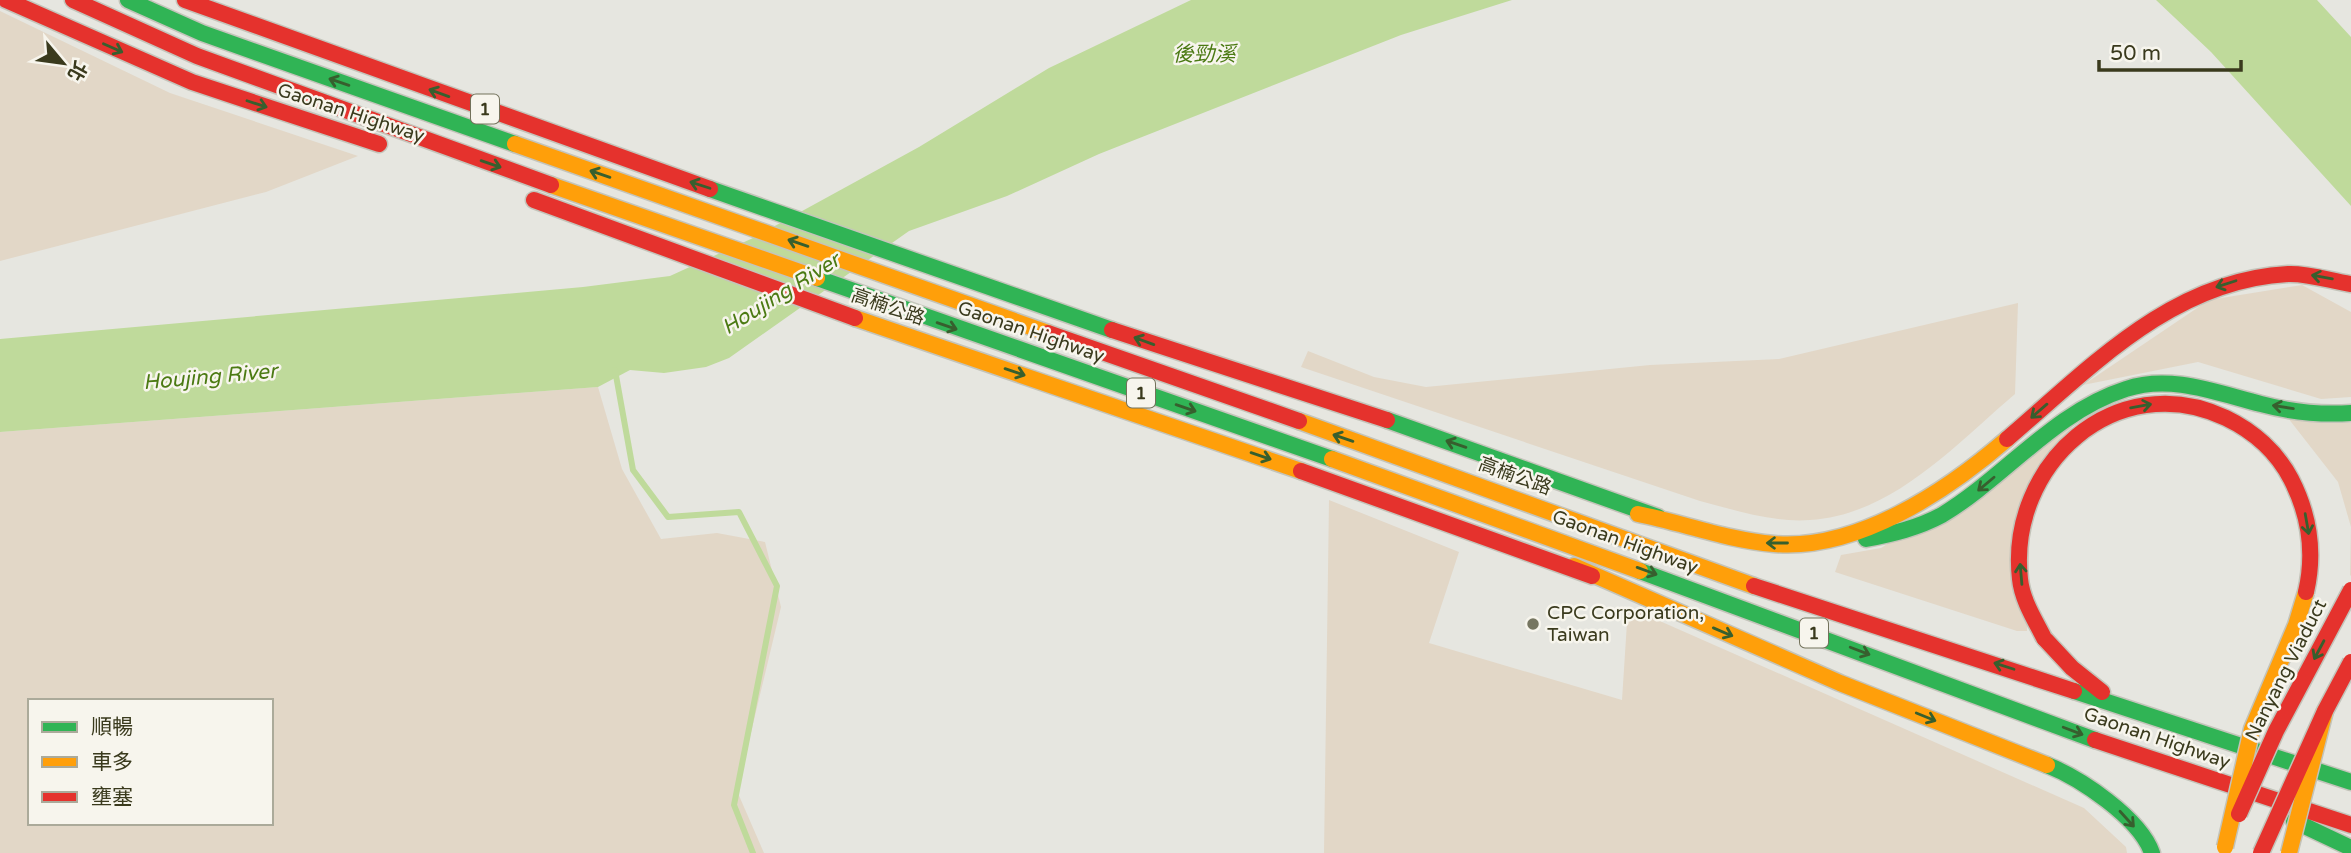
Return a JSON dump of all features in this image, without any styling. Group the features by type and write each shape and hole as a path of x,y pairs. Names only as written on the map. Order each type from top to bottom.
{"main road":[{"name":"Gaonan Highway","path":"6,0 192,82 393,149"},
{"name":"Gaonan Highway","path":"73,0 197,56 708,241"},
{"name":"Gaonan Highway","path":"128,0 202,33 734,221"},
{"name":"Gaonan Highway","path":"185,0 1221,368 1494,457"},
{"name":"高楠公路","path":"521,195 858,319 1467,528 1592,576"},
{"name":"高楠公路","path":"734,221 909,283"},
{"name":"高楠公路","path":"708,241 883,303"},
{"path":"1822,541 1886,518 1947,487 2110,350 2190,297 2228,283 2269,274 2319,276 2351,284"},
{"name":"Gaonan Highway","path":"909,283 1482,486"},
{"name":"Gaonan Highway","path":"883,303 1603,555 2129,752 2351,825"},
{"path":"1482,486 1658,517 1741,541 1822,541 1888,537 1936,520 1963,504 2065,421 2099,399 2137,386 2169,381 2200,385 2254,403 2351,414"},
{"name":"Nanyang Viaduct","path":"2116,703 2072,668 2044,638 2021,582 2024,523 2047,470 2079,434 2098,420 2145,404 2208,410 2242,427 2268,446 2296,482 2309,526 2311,561 2307,591 2251,731 2225,848 2276,731 2351,590"},
{"name":"高楠公路","path":"1494,457 1658,517"},
{"path":"1494,457 1647,548"},
{"name":"高楠公路","path":"1482,486 1647,548"},
{"path":"1476,512 1592,576 1840,683 2054,768 2113,804 2148,844 2152,853"},
{"path":"1467,528 1603,555"},
{"name":"Gaonan Highway","path":"1647,548 2351,782"},
{"path":"2261,853 2325,711 2351,662"},
{"path":"2289,853 2325,711"},
{"path":"2229,786 2331,841 2351,848"}],"shaded area":[{"path":"0,11 170,93 358,156 266,192 0,261"},
{"path":"2302,285 2351,312 2351,397 2321,399 2198,362 2083,385 2209,300"},
{"path":"2018,303 2015,394 1946,455 1896,491 1869,505 1840,515 1810,520 1769,518 1700,501 1301,367 1308,351 1374,377 1426,387 1650,365 1779,359"},
{"path":"598,387 622,469 661,539 717,533 765,542 781,607 737,791 764,853 0,853 0,432"},
{"path":"2288,418 2351,423 2351,527 2338,482"},
{"path":"2073,426 2031,482 2027,631 2017,631 1835,572 1841,555 1881,548"},
{"path":"1329,500 1459,552 1429,643 1622,700 1628,607 2084,808 2126,847 2127,853 1324,853"}],"water":[{"name":"後勁溪","path":"1191,0 1512,0 1401,35 1099,154 1007,196 909,231 729,358 706,367 664,373 630,370 598,387 0,432 0,339 583,287 670,276 753,238 919,147 1049,68"},
{"path":"2156,0 2317,0 2351,37 2351,206 2211,52"}],"waterway":[{"path":"615,370 633,470 668,517 739,512 777,586 734,805 753,853"}],"traffic: fast":[{"path":"128,0 202,33 515,144"},
{"path":"710,189 1112,330"},
{"path":"817,278 1332,459"},
{"path":"1866,539 1905,530 1942,515 2076,413 2100,399 2126,389 2160,383 2177,384 2284,409 2351,413"},
{"path":"1387,420 1658,517"},
{"path":"1640,571 2095,740"},
{"path":"2074,691 2351,782"},
{"path":"2047,765 2092,789 2122,813 2135,826 2152,853"},
{"path":"2294,821 2351,848"}],"traffic: slow":[{"path":"515,144 1048,333"},
{"path":"551,185 817,278"},
{"path":"855,318 1301,471"},
{"path":"1299,421 1754,586"},
{"path":"1638,514 1757,542 1805,544 1837,538 1868,528 1929,497 2007,439"},
{"path":"1332,459 1640,571"},
{"path":"1574,566 1840,683 2047,765"},
{"path":"2225,847 2252,729 2296,625 2306,592"},
{"path":"2289,853 2325,711"}],"traffic: jam":[{"path":"6,0 192,82 379,144"},
{"path":"73,0 197,56 551,185"},
{"path":"185,0 710,189"},
{"path":"534,200 855,318"},
{"path":"2007,439 2135,332 2170,310 2207,292 2246,280 2288,274 2351,284"},
{"path":"1112,330 1387,420"},
{"path":"1048,333 1299,421"},
{"path":"2044,638 2026,602 2020,579 2021,537 2031,498 2050,464 2077,436 2109,416 2146,405 2185,405 2226,418 2246,429 2271,451 2291,479 2306,520 2310,548 2306,592"},
{"path":"1301,471 1592,576"},
{"path":"1754,586 2074,691"},
{"path":"2239,814 2276,731 2351,590"},
{"path":"2044,638 2072,668 2102,692"},
{"path":"2261,853 2325,711 2351,662"},
{"path":"2095,740 2351,825"}],"place":[{"name":"CPC Corporation, Taiwan","path":"1533,624"}],"water label":[{"name":"Houjing River","path":"781,294"},
{"name":"Houjing River","path":"210,377"}]}
